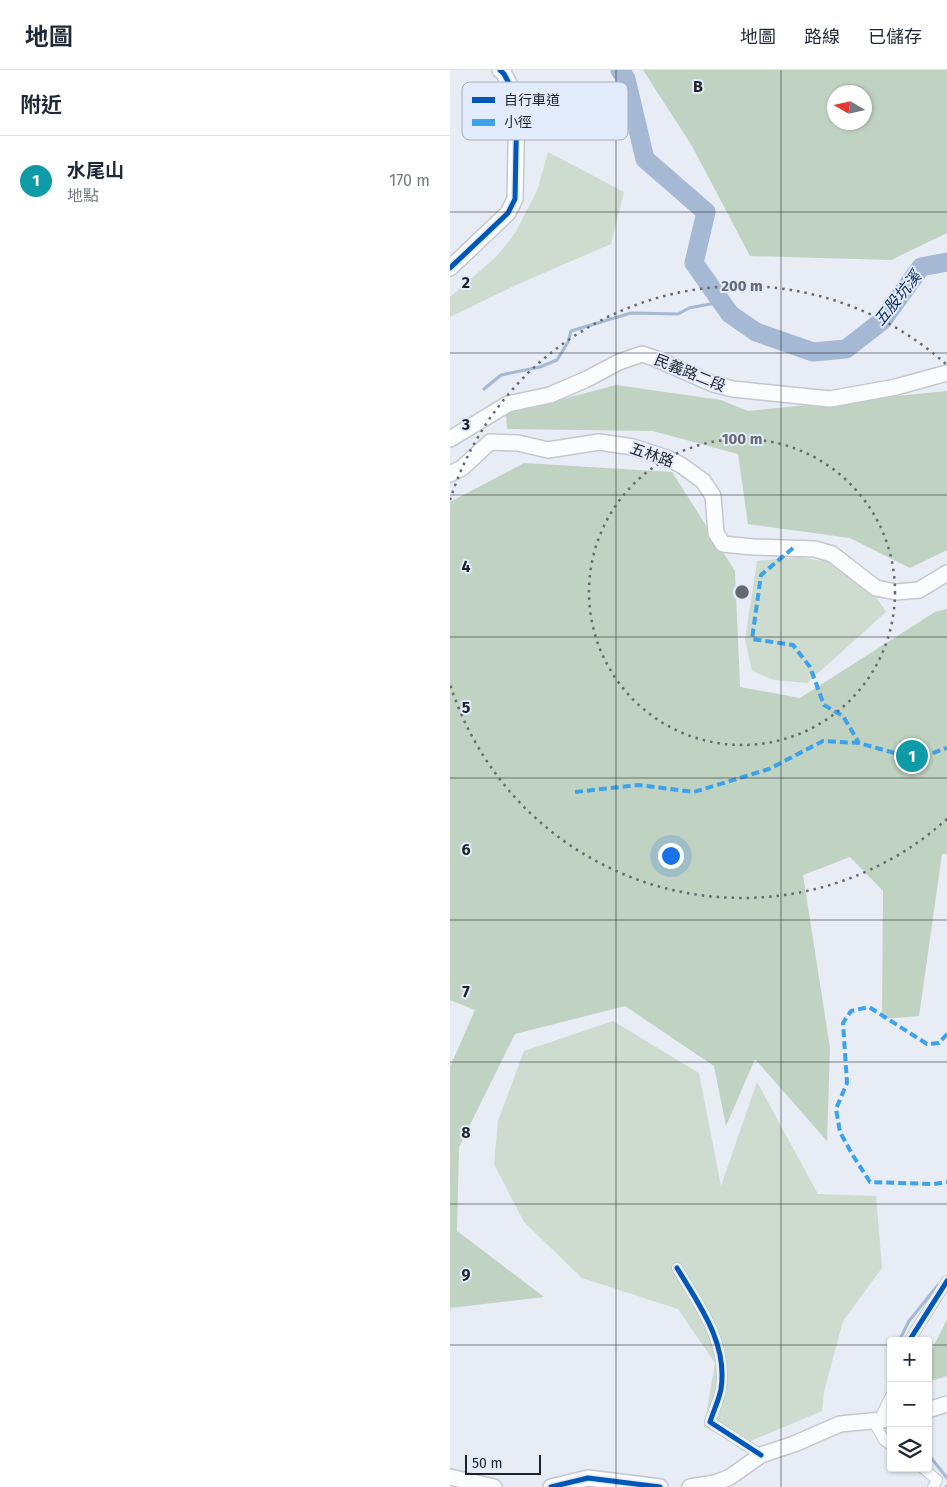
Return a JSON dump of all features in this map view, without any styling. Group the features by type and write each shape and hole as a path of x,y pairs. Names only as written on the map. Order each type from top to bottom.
{"main road":[{"path":"500,70 508,82"},
{"path":"450,268 508,213 515,199 516,140"},
{"name":"民義路二段","path":"450,439 508,404 550,395 587,379 619,362 642,354 713,384 733,389 830,399 896,387 947,373"},
{"name":"五林路","path":"450,474 462,468 490,442 518,443 548,450 599,442 633,447 667,458 681,465 703,481 713,496 716,533 724,544 815,549 832,554 876,588 896,592 919,590 947,573"},
{"path":"932,1409 947,1404"},
{"path":"690,1487 715,1483 730,1477 761,1455 794,1444 840,1424 882,1417"},
{"path":"450,1477 494,1487"},
{"path":"551,1487 588,1478 660,1487"}],"street":[{"path":"677,1268 710,1323 722,1363 720,1390 710,1422 761,1455"},
{"path":"911,1337 947,1280"},
{"path":"887,1405 882,1417 884,1440 887,1442"},
{"path":"928,1472 937,1480 933,1487"}],"green space":[{"path":"643,70 947,70 947,233 891,260 750,256 692,146"},
{"path":"548,152 624,192 611,244 516,285 450,317 450,297 497,256 515,233 537,191"},
{"path":"616,385 721,400 748,411 947,391 947,550 910,568 850,538 748,524 738,454 653,431 507,429 506,414"},
{"path":"524,463 672,472 735,571 740,687 800,698 935,612 947,609 947,854 942,854 919,1016 882,1019 883,891 850,857 803,875 830,1048 827,1141 755,1059 726,1126 714,1066 625,1006 515,1034 459,1147 457,1231 544,1297 450,1308 450,1067 475,1010 450,1000 450,502"},
{"path":"797,557 844,564 870,587 886,612 807,683 774,680 752,671 745,639 757,561"},
{"path":"613,1021 699,1073 721,1186 757,1082 818,1194 876,1196 882,1268 843,1321 824,1392 822,1411 741,1445 704,1427 715,1363 678,1309 582,1278 524,1222 494,1164 498,1121 524,1051"},
{"path":"947,1320 947,1376 932,1381 932,1349"}],"waterway":[{"name":"五股坑溪","path":"620,70 627,82"},
{"name":"五股坑溪","path":"628,87 645,159 706,212 694,263 730,314 756,332 813,352 846,349 882,321 921,267 947,262"},
{"path":"484,389 501,375 540,367 557,360 568,342 571,331 631,313 678,314 689,308 721,302"},
{"path":"901,1337 909,1321 938,1285"},
{"path":"932,1459 947,1478"}],"marked path":[{"path":"793,548 761,575 752,639 793,645 810,667 824,705 843,716 859,743"},
{"path":"575,792 638,785 694,792 769,769 823,741 859,743 916,759 947,748"},
{"path":"947,1034 939,1043 927,1044 869,1007 851,1011 843,1023 847,1083 836,1109 840,1132 870,1182 934,1184 947,1182"}],"cycle path":[{"path":"500,70 508,82"},
{"path":"450,268 508,213 515,199 516,140"},
{"path":"677,1268 703,1311 716,1341 720,1356 722,1372 721,1389 710,1422 761,1455"},
{"path":"912,1337 947,1281"},
{"path":"551,1487 588,1478 660,1487"}],"place":[{"name":"水尾山","path":"912,756"}]}
